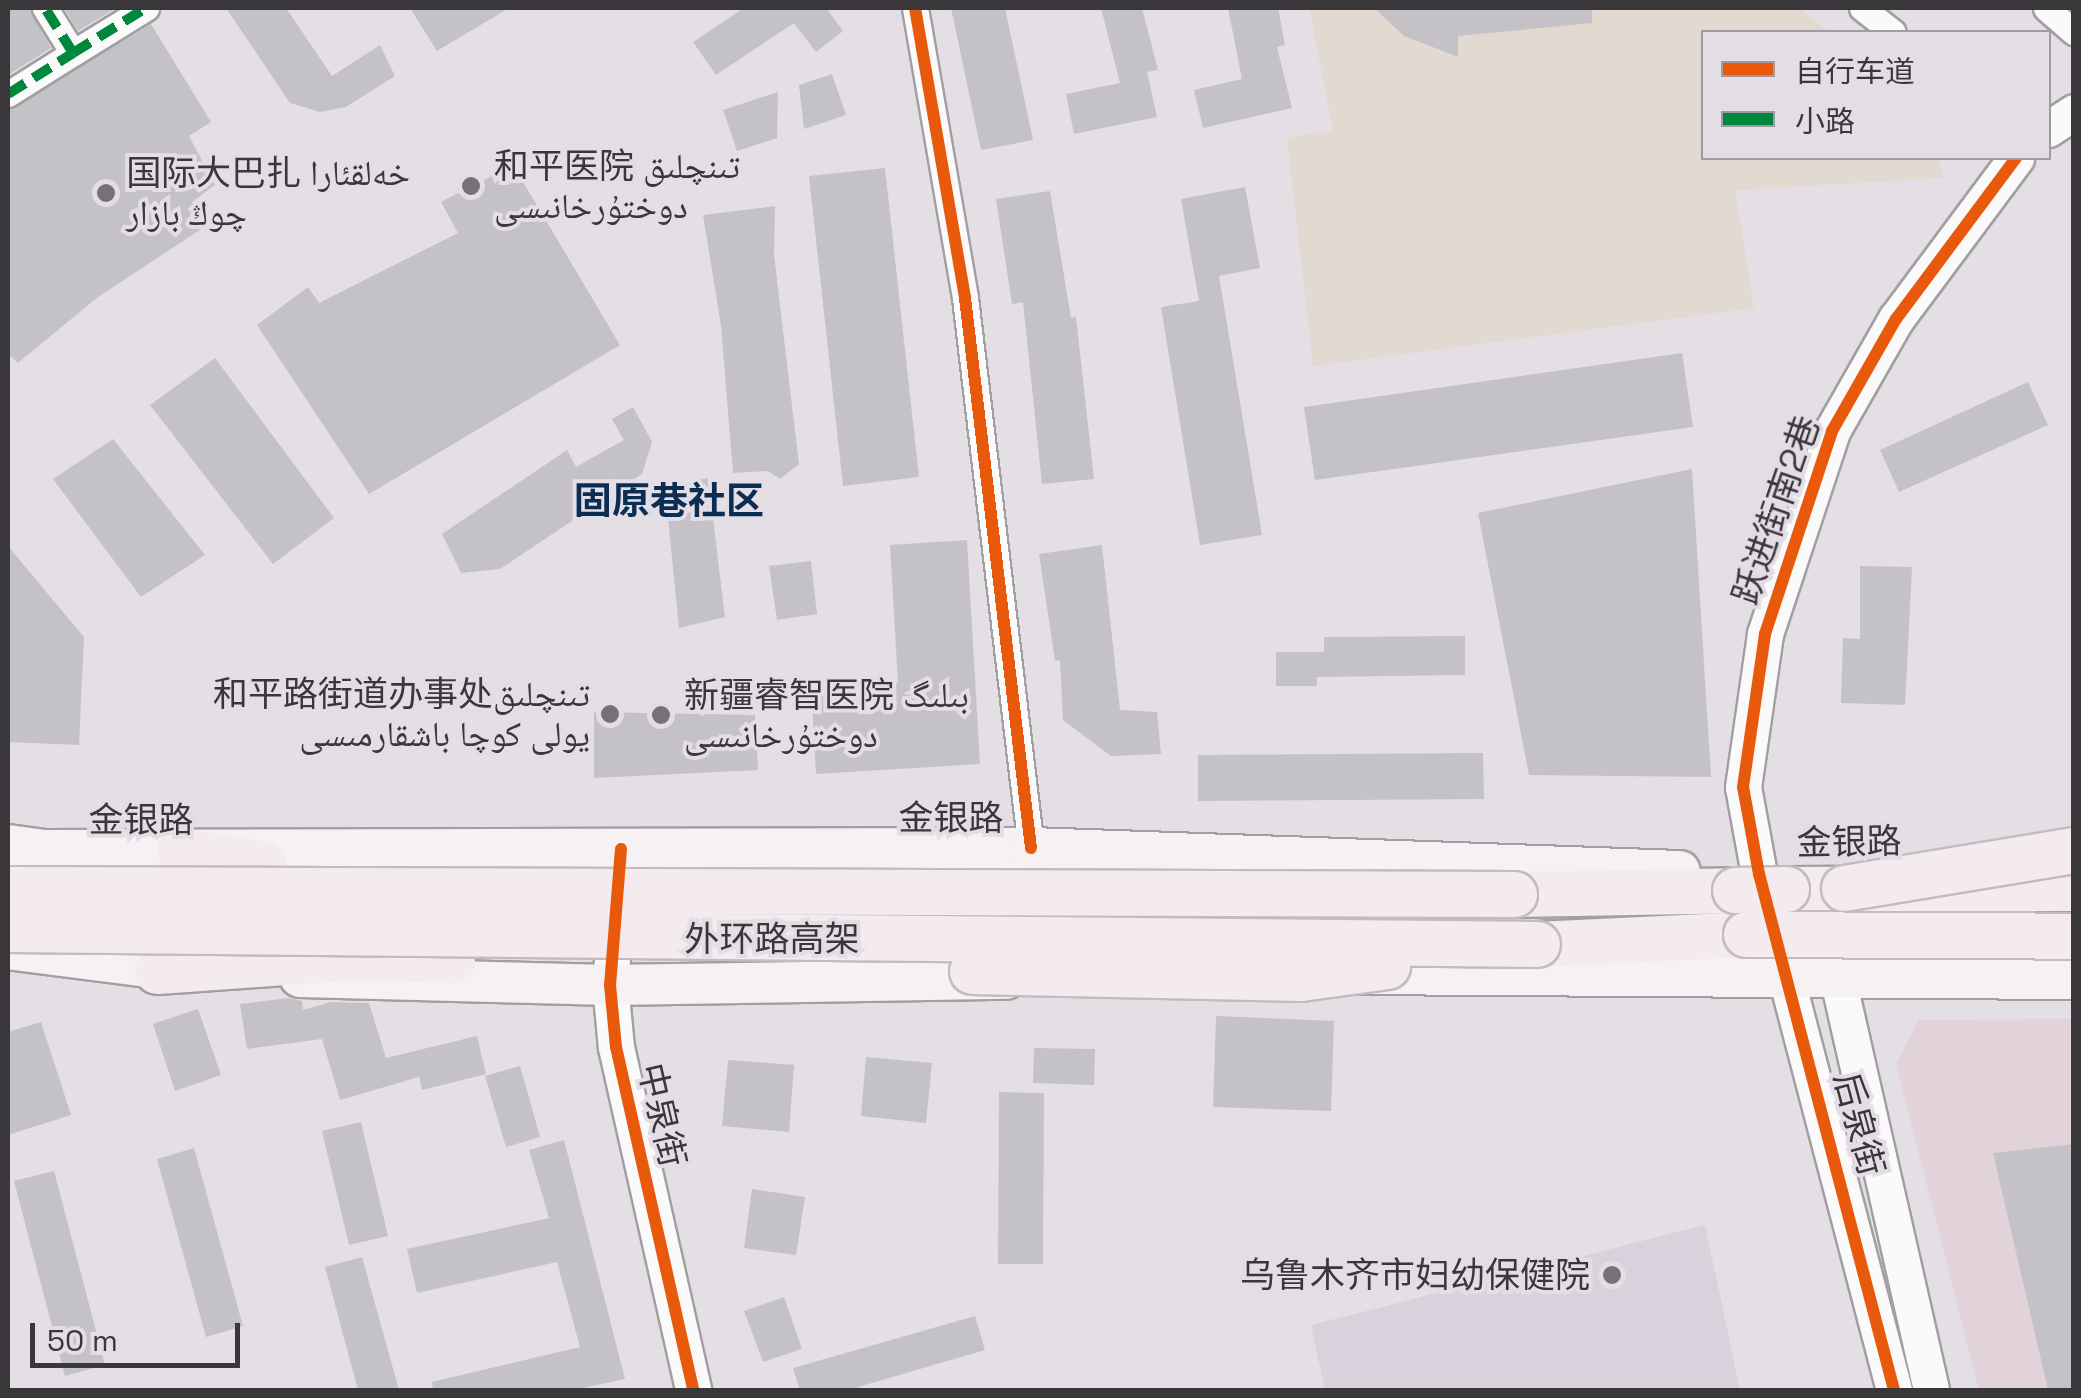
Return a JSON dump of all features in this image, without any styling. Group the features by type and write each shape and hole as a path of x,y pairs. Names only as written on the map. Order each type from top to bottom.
{"highway":[{"path":"179,850 264,864 1206,870 1342,893"},
{"path":"1844,888 2074,850"},
{"path":"1844,888 2074,888"},
{"name":"外环路高架","path":"8,889 1514,894 1844,888"},
{"name":"外环路高架","path":"8,928 1537,944"},
{"path":"157,971 360,957 1302,978 1537,944 1746,934 2074,936"},
{"path":"1989,935 2074,946"}],"main road":[{"name":"金银路","path":"8,845 179,850 1030,848 1759,874 2074,866"},
{"path":"8,949 157,971 610,985 1299,974 2074,979"}],"street":[{"path":"44,8 73,53"},
{"path":"8,94 146,8"},
{"path":"915,8 964,298 1030,848"},
{"path":"1862,8 1890,30"},
{"path":"2046,8 2074,32"},
{"path":"2051,127 2074,112"},
{"name":"跃进街南2巷","path":"1759,874 1743,787 1765,634 1794,532 1832,431 1896,319 2015,160"},
{"name":"中泉街","path":"621,849 610,985 616,1046 693,1390"},
{"name":"后泉街","path":"1759,874 1894,1390"},
{"name":"后泉街","path":"1759,874 1838,980 1931,1390"}],"shaded area":[{"path":"1309,8 1799,8 1826,30 1701,30 1701,160 1939,160 1944,178 1735,190 1754,308 1313,366 1287,138 1333,130"},
{"path":"2073,1019 2073,1390 1979,1390 1896,1064 1919,1020"},
{"name":"乌鲁木齐市妇幼保健院","path":"1705,1225 1740,1390 1325,1390 1311,1325"}],"building":[{"path":"8,8 29,8 51,48 8,75"},
{"path":"64,8 116,8 78,31"},
{"path":"226,8 286,8 332,76 380,45 395,76 346,107 320,112 290,103"},
{"path":"410,8 509,8 437,51"},
{"path":"744,8 826,8 843,31 816,52 794,23 716,75 693,42"},
{"path":"951,8 1005,8 1033,140 981,150"},
{"path":"1101,8 1142,8 1158,70 1147,72 1157,117 1074,134 1066,94 1120,83"},
{"path":"1228,8 1278,8 1285,45 1277,47 1292,108 1203,128 1194,90 1242,79"},
{"path":"1374,8 1592,8 1592,23 1458,36 1458,57 1404,36"},
{"name":"国际大巴扎 خەلقئارا چوڭ بازار","path":"151,24 211,122 189,136 215,185 192,202 206,226 98,297 18,363 8,354 8,110"},
{"path":"832,74 846,115 804,129 799,85"},
{"path":"778,92 777,138 737,151 723,110"},
{"path":"513,165 620,345 369,494 257,325 308,287 319,303 458,233 441,202"},
{"path":"885,168 919,477 843,486 809,176"},
{"path":"1245,187 1260,268 1219,276 1262,535 1200,545 1161,307 1199,301 1181,199"},
{"path":"1050,191 1071,318 1076,317 1094,479 1042,484 1023,302 1012,304 996,199"},
{"path":"775,206 774,255 799,464 780,479 768,471 733,473 721,325 703,215"},
{"path":"1682,353 1693,427 1315,480 1304,407"},
{"path":"215,358 334,518 273,564 150,405"},
{"path":"2028,382 2048,425 1899,492 1880,450"},
{"path":"633,407 652,442 642,474 500,569 461,573 442,534 567,450 576,467 624,440 612,419"},
{"path":"113,439 205,555 141,597 53,479"},
{"path":"1692,469 1711,777 1529,775 1478,513"},
{"path":"708,478 725,617 679,628 665,488"},
{"path":"967,540 980,764 816,774 811,688 898,683 890,545"},
{"path":"1102,545 1120,710 1157,712 1161,754 1111,756 1063,720 1060,660 1055,661 1039,554"},
{"path":"8,546 84,637 79,745 8,742"},
{"path":"811,561 817,614 777,620 769,566"},
{"path":"1860,566 1912,567 1905,705 1841,703 1843,638 1860,639"},
{"path":"1465,636 1465,675 1317,677 1317,686 1276,686 1276,652 1324,652 1324,637"},
{"path":"594,712 755,715 758,770 594,778"},
{"path":"1483,753 1484,799 1198,801 1198,755"},
{"path":"289,998 302,1001 303,1010 331,1002 369,1003 386,1058 477,1036 486,1074 422,1090 419,1077 340,1100 322,1039 247,1049 240,1004"},
{"path":"198,1009 221,1075 175,1091 153,1024"},
{"path":"1216,1016 1334,1021 1331,1111 1213,1107"},
{"path":"41,1022 71,1115 8,1135 8,1032"},
{"path":"1034,1048 1095,1049 1094,1085 1033,1083"},
{"path":"866,1057 932,1063 926,1123 861,1116"},
{"path":"728,1060 794,1065 789,1132 722,1126"},
{"path":"520,1066 540,1137 506,1147 485,1076"},
{"path":"999,1092 1044,1093 1043,1264 998,1264"},
{"path":"361,1122 388,1236 349,1245 322,1131"},
{"path":"564,1140 625,1379 573,1390 433,1390 432,1382 580,1347 557,1262 417,1293 407,1249 549,1218 529,1150"},
{"path":"2074,1144 2074,1390 2048,1390 1993,1153"},
{"path":"194,1148 243,1326 206,1337 157,1159"},
{"path":"54,1171 105,1365 65,1376 14,1181"},
{"path":"752,1189 805,1197 796,1255 744,1248"},
{"path":"362,1257 399,1390 358,1390 325,1267"},
{"path":"784,1297 802,1349 763,1362 744,1311"},
{"path":"975,1316 985,1350 848,1390 800,1390 793,1368"}],"marked path":[{"path":"8,94 73,53 45,8"},
{"path":"73,53 146,8"}],"cycle path":[{"path":"915,8 965,298 1031,848"},
{"path":"1894,1390 1759,874 1743,787 1765,634 1832,431 1896,319 2015,160"},
{"path":"621,849 610,985 616,1047 693,1390"}],"place":[{"name":"和平医院 تىنچلىق دوختۇرخانىسى","path":"471,186"},
{"name":"国际大巴扎 خەلقئارا چوڭ بازار","path":"106,193"},
{"name":"和平路街道办事处تىنچلىق يولى كوچا باشقارمىسى","path":"610,714"},
{"name":"新疆睿智医院 بىلىگ دوختۇرخانىسى","path":"661,715"},
{"name":"乌鲁木齐市妇幼保健院","path":"1612,1275"}],"district":[{"name":"固原巷社区","path":"669,502"}]}
